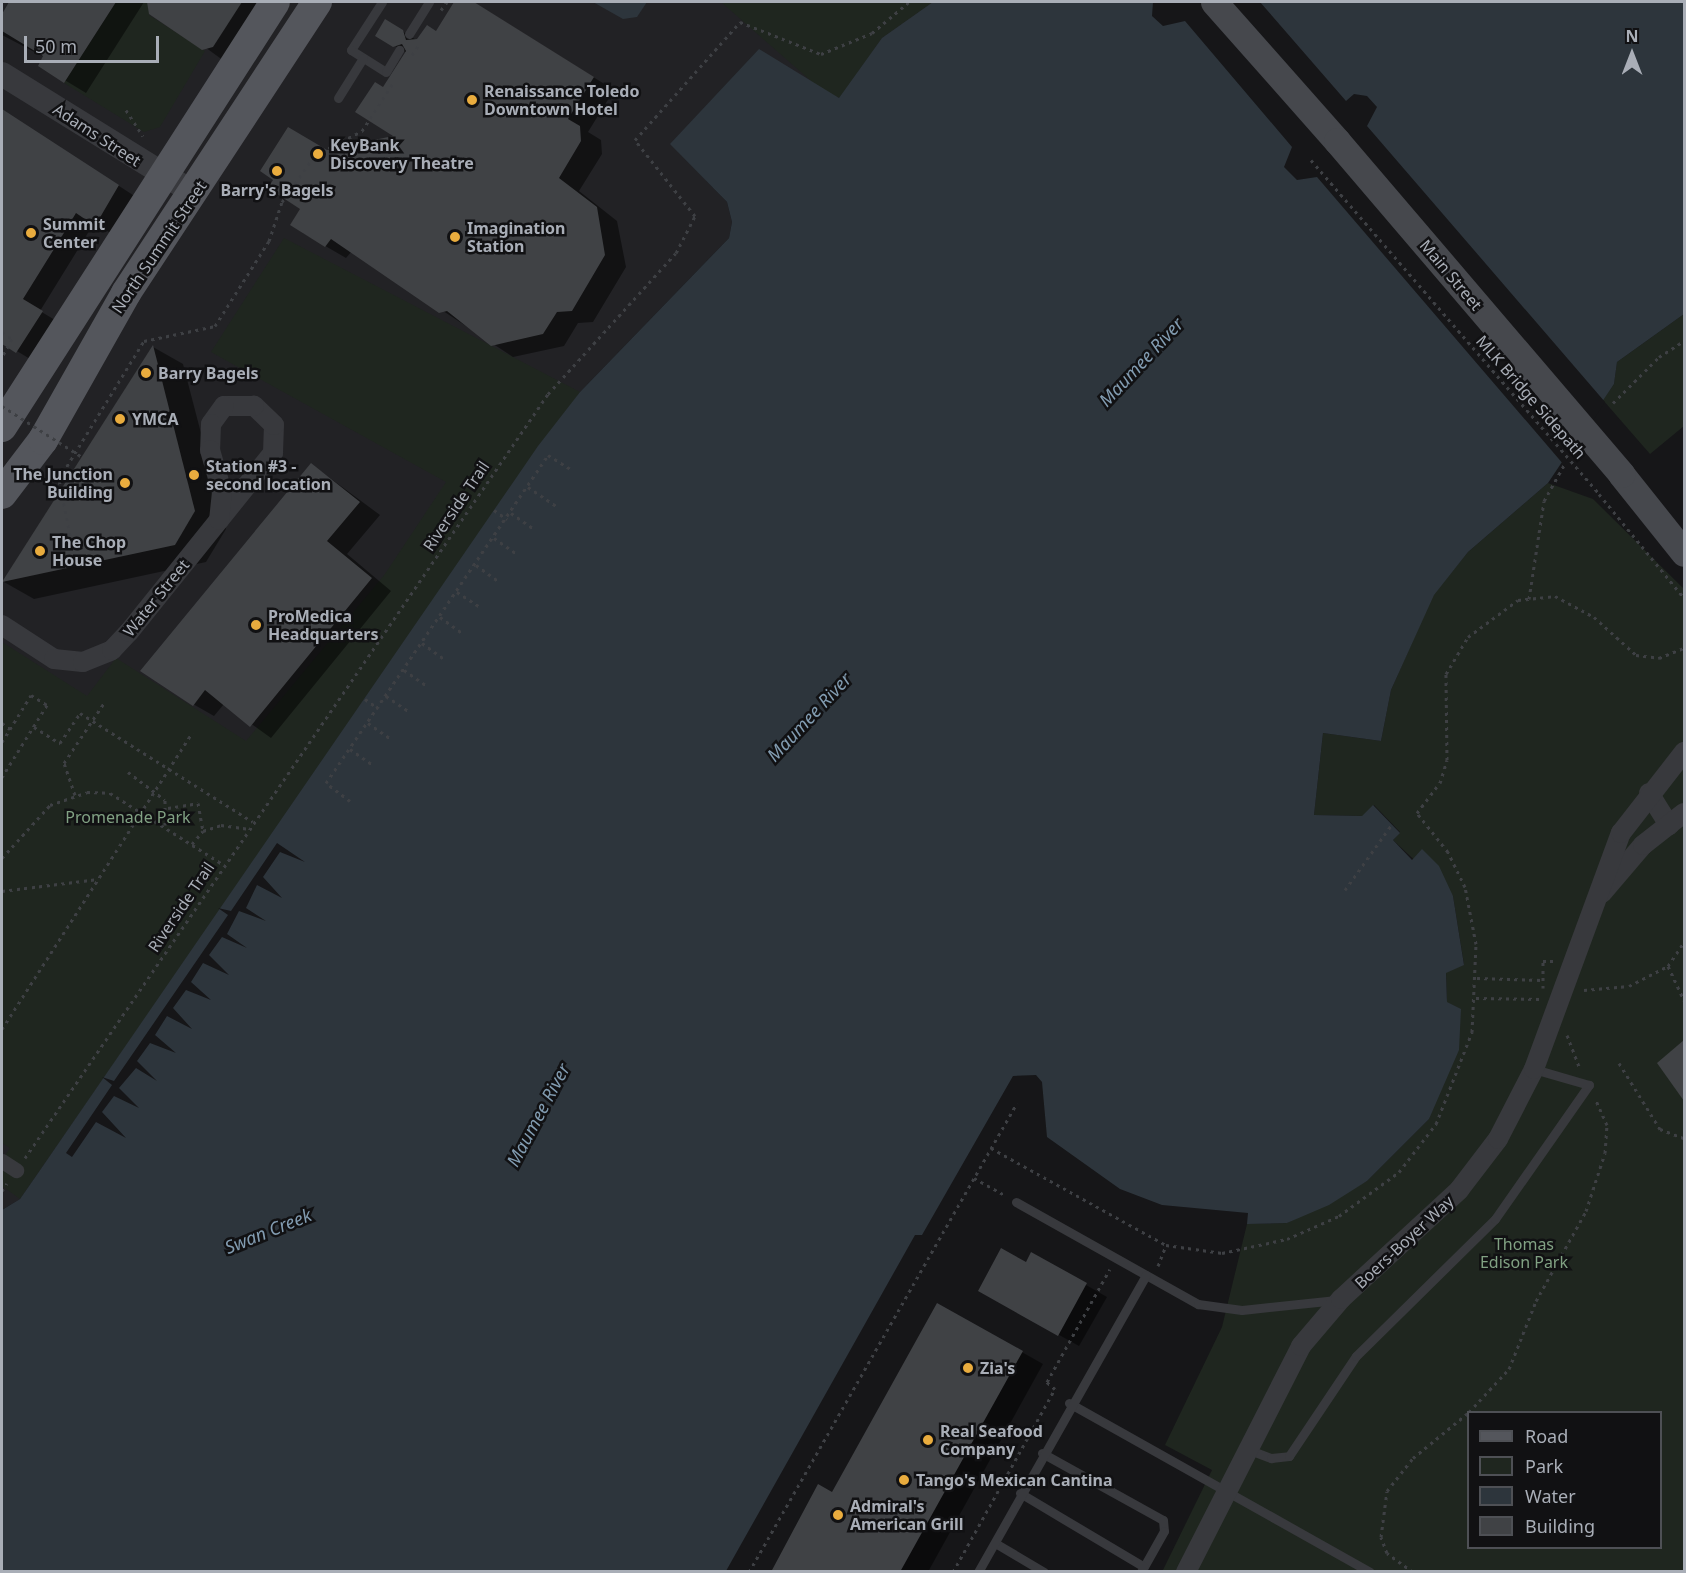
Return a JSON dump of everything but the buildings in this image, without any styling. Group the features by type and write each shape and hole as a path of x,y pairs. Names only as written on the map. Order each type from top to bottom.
{"main road":[{"name":"North Summit Street","path":"2,427 274,2"},
{"name":"North Summit Street","path":"2,494 43,440 82,369 317,2"},
{"name":"Main Street","path":"1214,2 1621,474 1684,553"},
{"path":"47,355 71,351 82,369"}],"street":[{"name":"Adams Street","path":"2,74 162,177 194,193"},
{"name":"Water Street","path":"2,625 54,659 82,662 102,657 122,641 273,453 274,425 254,406 224,406 211,424 210,450 222,492 219,520"},
{"name":"Boers-Boyer Way","path":"1186,1572 1245,1449 1300,1346 1341,1299 1439,1211 1480,1166 1534,1069 1567,1000 1565,980 1621,833 1649,793 1684,752"},
{"path":"1649,793 1669,825"},
{"name":"Boers-Boyer Way","path":"1596,900 1643,845 1684,813"},
{"path":"2,1161 16,1170"}],"lane":[{"path":"382,2 351,50 386,72 399,50"},
{"path":"409,34 429,2"},
{"path":"338,98 363,58"},
{"path":"1245,1449 1271,1458 1290,1456 1356,1356 1495,1219 1588,1085 1534,1069"},
{"path":"1016,1202 1197,1304 1242,1310 1341,1299"},
{"path":"978,1572 1069,1403 1149,1277"},
{"path":"1069,1403 1370,1572"},
{"path":"1020,1493 1143,1569 1164,1531 1163,1520 1042,1453"},
{"path":"994,1544 1044,1572"}],"path":[{"path":"434,21 447,2"},
{"name":"Riverside Trail","path":"2,1191 548,394 676,253 695,216 635,140 740,22 821,54 872,33 909,2"},
{"path":"408,61 427,31"},
{"path":"73,550 59,479 144,341 215,326 269,241 282,202 315,155 362,131 394,81"},
{"path":"126,110 144,137"},
{"name":"MLK Bridge Sidepath","path":"1311,160 1599,494 1684,598"},
{"path":"2,332 12,339 2,357"},
{"path":"1613,403 1659,357 1684,341"},
{"path":"2,406 82,457"},
{"path":"350,801 326,783 476,565 548,455 572,470"},
{"path":"1529,599 1544,501 1564,465"},
{"path":"528,487 556,506"},
{"path":"494,510 507,519"},
{"path":"511,513 534,530"},
{"path":"494,538 518,555"},
{"path":"476,565 499,582"},
{"path":"457,591 480,607"},
{"path":"991,1148 1166,1245 1222,1253 1287,1239 1339,1216 1399,1172 1436,1124 1464,1064 1476,998 1477,978 1465,887 1448,852 1417,813 1440,783 1447,760 1446,674 1468,637 1495,613 1529,599 1555,596 1576,604 1636,655 1659,658 1684,648"},
{"path":"440,617 463,634"},
{"path":"422,643 445,660"},
{"path":"404,670 427,686"},
{"path":"2,742 31,695 47,705 2,777"},
{"path":"386,696 410,712"},
{"path":"365,699 378,708"},
{"path":"75,795 64,763 104,703"},
{"path":"34,726 60,743 80,713 253,822"},
{"path":"2,723 10,729"},
{"path":"368,723 391,739"},
{"path":"2,1029 192,734"},
{"path":"350,749 374,765"},
{"path":"128,772 156,790 168,808 165,826"},
{"path":"2,858 34,818 75,795 110,793 142,811 224,865"},
{"path":"168,808 198,803 204,831"},
{"path":"1345,890 1392,824"},
{"path":"192,844 204,831 221,825 248,829"},
{"path":"2,891 98,879"},
{"path":"1476,998 1567,1000 1580,990 1629,986 1668,966 1684,942"},
{"path":"1668,966 1684,1000"},
{"path":"1477,978 1565,980"},
{"path":"1471,1411 1509,1369 1536,1301 1587,1211 1605,1153 1607,1125 1568,1044 1567,1028"},
{"path":"1619,1062 1660,1129 1684,1138"},
{"path":"749,1572 1017,1103"},
{"path":"974,1178 1016,1202"},
{"path":"1149,1277 1166,1245"},
{"path":"953,1572 1055,1389 1047,1382 1116,1258"},
{"path":"1413,1572 1387,1553 1381,1537 1387,1491 1413,1458 1467,1415"}],"shaded area":[{"path":"2,2 933,2 840,98 671,144 727,202 732,222 729,238 580,392 538,446 20,1199 2,1210"}],"green space":[{"path":"116,2 150,2 149,15 205,51 160,127 144,132 64,83"},
{"path":"721,2 933,2 882,38 840,98 826,94"},
{"name":"Promenade Park","path":"284,238 580,392 20,1199 2,1186 2,1160 10,1148 2,1143 2,642 87,696 116,658 246,741 385,574 446,482 211,352"},
{"path":"1684,314 1684,426 1650,454 1603,400 1614,384 1617,362"},
{"name":"Thomas Edison Park","path":"1548,483 1593,499 1684,589 1684,1571 1162,1572 1212,1470 1165,1445 1222,1327 1247,1224 1287,1223 1367,1181 1429,1119 1447,1002 1446,972 1464,964 1453,896 1393,840 1400,832 1374,805 1363,816 1314,815 1323,733 1381,741 1391,690 1433,595 1468,552"}],"water":[{"path":"593,2 647,2 637,17 623,19"},
{"path":"933,2 1684,2 1684,314 1617,362 1614,384 1548,483 1468,552 1434,595 1391,690 1381,741 1323,733 1314,815 1362,816 1373,805 1400,833 1393,840 1412,860 1422,849 1439,866 1453,896 1464,965 1446,973 1447,1002 1461,1009 1459,1050 1429,1119 1367,1181 1329,1205 1287,1223 1247,1224 1248,1213 1162,1205 1120,1189 1047,1137 1042,1082 1036,1075 1013,1076 922,1235 915,1235 726,1571 2,1572 2,1210 20,1199 538,446 580,392 729,238 732,222 727,202 670,144 759,49 839,98 882,38"}],"pier":[{"path":"1153,2 1260,2 1346,101 1354,94 1367,96 1377,107 1367,126 1605,402 1564,465 1317,177 1297,180 1284,167 1292,147 1185,21 1163,26 1152,16"},
{"path":"277,843 305,862 280,852 263,877 282,898 257,885 246,908 266,921 239,911 227,934 247,948 222,937 209,955 229,975 203,963 191,982 211,1000 186,990 173,1008 192,1029 167,1016 155,1035 176,1053 150,1043 137,1061 157,1081 136,1068 119,1088 139,1108 114,1096 102,1112 126,1138 96,1122 72,1157 66,1153 112,1085 102,1077 114,1081 228,915 218,908 231,911"}],"place":[{"name":"Renaissance Toledo Downtown Hotel","path":"472,100"},
{"name":"KeyBank Discovery Theatre","path":"318,154"},
{"name":"Barry's Bagels","path":"277,171"},
{"name":"Summit Center","path":"31,233"},
{"name":"Imagination Station","path":"455,237"},
{"name":"Barry Bagels","path":"146,373"},
{"name":"YMCA","path":"120,419"},
{"name":"Station #3 - second location","path":"194,475"},
{"name":"The Junction Building","path":"125,483"},
{"name":"The Chop House","path":"40,551"},
{"name":"ProMedica Headquarters","path":"256,625"},
{"name":"Zia's","path":"968,1368"},
{"name":"Real Seafood Company","path":"928,1440"},
{"name":"Tango's Mexican Cantina","path":"904,1480"},
{"name":"Admiral's American Grill","path":"838,1515"}],"water label":[{"name":"Maumee River","path":"1141,362"},
{"name":"Maumee River","path":"809,717"},
{"name":"Maumee River","path":"538,1115"},
{"name":"Swan Creek","path":"268,1231"}]}
